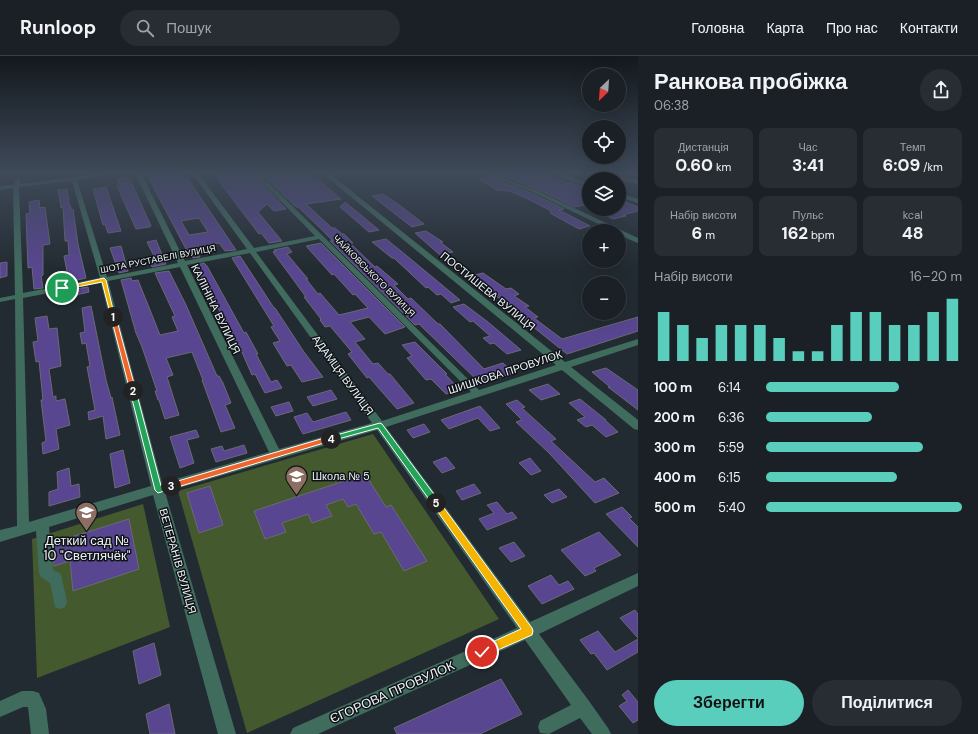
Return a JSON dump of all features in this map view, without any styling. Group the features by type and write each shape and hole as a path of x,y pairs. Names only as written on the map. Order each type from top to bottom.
{"street":[{"path":"20,205 19,296 23,529"},
{"name":"ВЕТЕРАНІВ ВУЛИЦЯ","path":"82,205 104,280 158,490 227,734"},
{"name":"КАЛІНІНА ВУЛИЦЯ","path":"153,205 276,454"},
{"name":"АДАМЦЯ ВУЛИЦЯ","path":"218,205 380,425 602,734"},
{"name":"ЧАЙКОВСЬКОГО ВУЛИЦЯ","path":"288,205 477,393"},
{"name":"ПОСТИШЕВА ВУЛИЦЯ","path":"364,205 638,426"},
{"path":"563,205 603,224"},
{"path":"626,235 638,241"},
{"name":"ШОТА РУСТАВЕЛІ ВУЛИЦЯ","path":"0,300 321,237"},
{"name":"ШИШКОВА ПРОВУЛОК","path":"0,536 276,454 380,425 638,342"},
{"path":"42,524 46,573 56,579 60,602"},
{"name":"ЄГОРОВА ПРОВУЛОК","path":"299,734 528,631 638,579"},
{"path":"0,709 22,699 33,699 38,708 40,734"},
{"path":"546,727 583,707"}],"green space":[{"path":"373,434 499,619 247,733 178,491"},
{"path":"143,504 170,627 37,678 32,539"}],"building":[{"path":"29,205 40,205 40,208 45,207 50,244 43,245 43,275 41,276 43,288 34,289 32,267 28,268 26,214 30,213"},
{"path":"60,205 70,205 72,210 73,209 78,244 86,278 69,282 64,256 69,255 68,241 65,241 63,207 61,208"},
{"path":"97,205 112,205 121,231 108,233 105,224 103,225"},
{"path":"125,205 141,205 151,226 136,229"},
{"path":"163,205 205,205 236,250 225,251 219,243 195,247 200,257 193,258 186,249","holes":["199,218 208,232 189,235 181,221"]},
{"path":"237,205 266,205 258,212 282,241 269,243 261,233 259,234"},
{"path":"268,205 282,205 286,209 274,211"},
{"path":"294,205 307,205 332,228 335,228 344,234 353,243 350,243 375,267 377,266 398,284 394,285 408,299 411,298 438,324 440,324 484,369 503,363 514,373 480,383 419,324 415,325 330,241 333,241 319,227 298,207"},
{"path":"342,205 348,205 379,230 369,232 340,207"},
{"path":"383,205 399,205 424,224 412,227"},
{"path":"539,205 555,205 564,209 559,210 586,224 582,224 582,228 579,229 550,213 551,211"},
{"path":"570,205 582,205 575,207"},
{"path":"626,205 632,205 638,207 638,211 626,214"},
{"path":"607,216 626,216 613,219"},
{"path":"426,231 443,242 440,242 453,252 440,255 415,233"},
{"path":"386,239 460,300 451,303 441,294 437,295 428,287 426,288 394,258 372,242"},
{"path":"156,240 166,264 152,267 150,261 156,260 147,242"},
{"path":"321,243 405,327 385,334 369,317 350,322 365,339 355,342 373,364 378,363 388,374 390,374 414,403 397,409 369,377 367,378 348,354 352,352 330,326 325,327 320,320 321,319 304,297 306,297 273,252 276,251 274,250 288,247 292,252 287,254 308,279 306,279 318,294 320,293 339,315 368,308 355,294 353,295 334,274 332,275 306,246"},
{"path":"121,246 128,271 119,273 110,248"},
{"path":"240,256 304,352 323,377 302,382 291,365 287,366 273,343 280,341 271,327 274,326 232,258"},
{"path":"7,262 7,276 0,278 0,263"},
{"path":"204,263 244,333 246,332 271,382 277,380 282,388 265,393 255,374 252,375 241,350 196,268 199,267 197,265"},
{"path":"169,271 186,305 217,376 219,376 223,383 231,403 225,405 235,428 221,432 192,352 166,358 173,375 167,377 179,415 165,419 155,391 157,391 136,333 121,280 131,278 132,281 138,280 160,335 178,331 172,317 175,316 155,273"},
{"path":"483,273 506,289 511,288 519,294 514,296 529,306 525,307 538,317 534,318 562,339 638,317 638,331 567,354 517,314 520,314 470,276"},
{"path":"88,287 89,292 72,296 71,290"},
{"path":"464,304 521,350 507,354 494,343 490,344 483,338 490,336 473,321 470,322 453,307"},
{"path":"91,306 106,380 111,398 112,397 120,435 106,439 103,416 89,420 88,412 95,410 87,367 90,366 86,343 82,344 80,333 85,332 82,308"},
{"path":"47,316 49,329 57,328 61,366 49,369 53,397 56,396 56,401 65,399 70,425 56,429 59,449 43,454 42,443 46,441 41,400 43,400 39,361 36,362 33,342 38,341 35,318"},
{"path":"415,342 447,374 445,374 460,390 446,394 431,379 426,380 407,358 412,356 402,345"},
{"path":"606,368 638,390 638,410 608,387 610,387 592,372"},
{"path":"548,384 560,394 541,400 529,390"},
{"path":"331,390 337,399 313,406 307,397"},
{"path":"580,399 618,432 606,437 592,425 586,427 577,420 585,417 569,403"},
{"path":"517,400 525,407 522,408 556,439 551,441 595,482 604,478 619,493 595,503 549,453 516,422 522,420 506,404"},
{"path":"289,402 293,411 276,416 271,407"},
{"path":"480,406 500,428 490,431 478,418 449,429 441,420"},
{"path":"346,412 351,420 303,434 294,417 307,413 313,422"},
{"path":"424,424 430,432 413,438 407,430"},
{"path":"196,430 199,437 187,440 194,463 180,468 170,437"},
{"path":"244,445 247,453 216,462 211,449 222,446 224,451"},
{"path":"123,450 130,483 115,488 110,454"},
{"path":"446,457 455,468 442,473 433,462"},
{"path":"530,458 541,471 531,475 519,463"},
{"path":"69,468 71,486 79,484 80,497 49,506 49,492 58,489 57,472"},
{"path":"365,474 386,507 391,505 427,561 404,571 381,532 374,534 356,504 348,507 343,499 326,505 332,516 312,523 308,514 282,523 286,532 265,539 254,511"},
{"path":"474,484 481,493 462,500 456,491"},
{"path":"210,486 223,525 199,533 187,493"},
{"path":"559,489 567,497 552,503 544,495"},
{"path":"497,502 507,514 512,512 517,518 487,530 479,519 494,513 487,505"},
{"path":"622,507 632,517 629,518 638,527 638,547 606,514"},
{"path":"129,519 139,569 73,591 70,561 54,566 52,543"},
{"path":"599,532 621,555 594,568 596,571 585,576 561,550"},
{"path":"514,542 525,556 511,562 499,548"},
{"path":"551,575 559,585 568,581 574,589 542,604 528,586"},
{"path":"635,610 638,614 638,638 620,618"},
{"path":"598,631 615,652 638,639 638,652 607,670 594,653 591,654 580,640"},
{"path":"154,643 161,675 139,684 133,651"},
{"path":"501,679 522,714 480,734 397,734 394,728"},
{"path":"628,690 638,702 638,720 633,723 619,706 627,701 622,695"},
{"path":"169,704 175,734 150,734 146,714"}],"place":[{"name":"Школа № 5","path":"297,496"},
{"name":"Деткий сад № 10 \"Светлячёк\"","path":"87,532"}],"route":[{"path":"62,288 104,280 158,490 276,454 380,425 528,631 482,652"}]}
